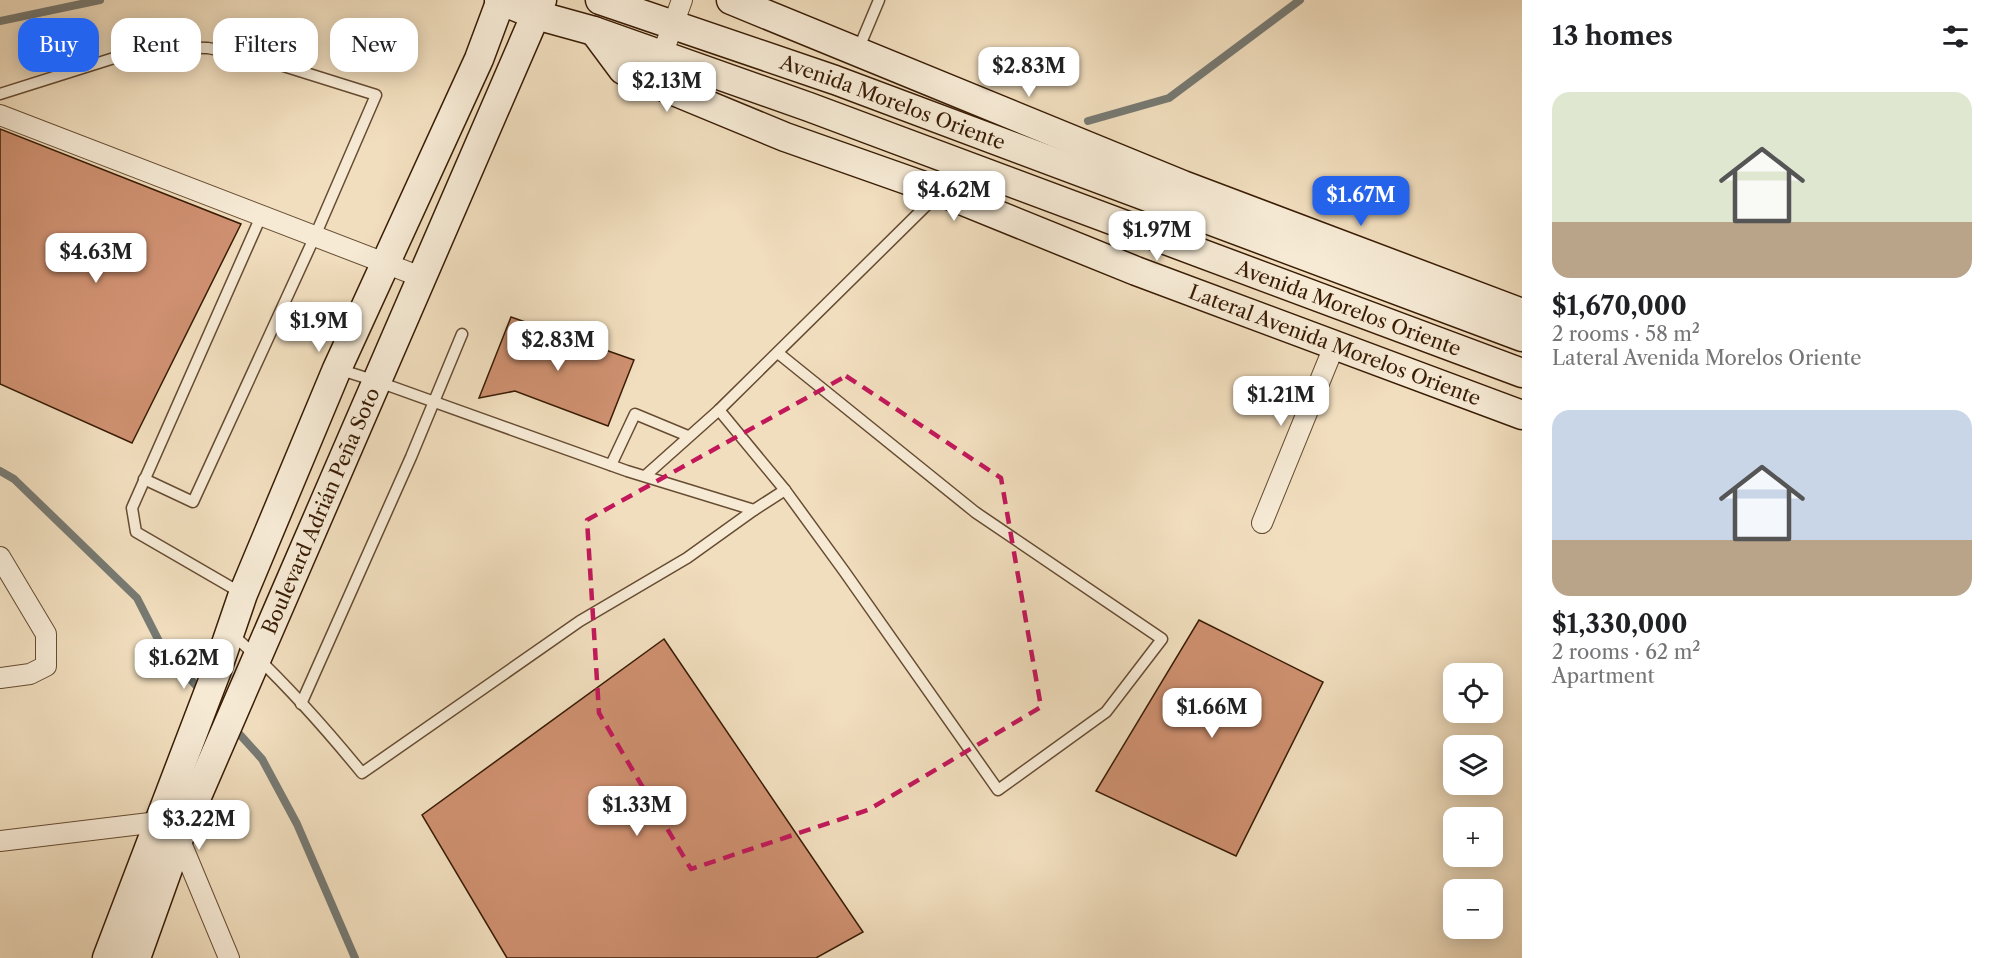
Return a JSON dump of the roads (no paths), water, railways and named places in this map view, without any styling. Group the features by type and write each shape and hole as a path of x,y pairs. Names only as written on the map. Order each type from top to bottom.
{"main road":[{"name":"Avenida Morelos Oriente","path":"500,0 539,7 594,31 809,107 1522,373"},
{"name":"Boulevard Adrián Peña Soto","path":"136,958 194,728 243,594 337,369 479,59 500,0"},
{"path":"731,0 1184,185 1522,313"},
{"name":"Avenida Morelos Oriente","path":"608,1 678,13 835,80 1522,337"},
{"name":"Boulevard Adrián Peña Soto","path":"107,958 168,830 225,729 539,7"},
{"name":"Lateral Avenida Morelos Oriente","path":"594,31 622,70 785,137 941,192 1136,272 1522,415"}],"street":[{"path":"662,55 678,13"},
{"path":"0,115 421,277"},
{"path":"1262,523 1335,344"},
{"path":"0,557 46,634 46,666 30,674 0,678"},
{"path":"0,841 168,830 229,958"}],"lane":[{"path":"858,51 879,0"},
{"path":"0,94 149,48 208,48 258,58 376,95 315,236 193,502 144,479"},
{"path":"645,476 719,410 941,192"},
{"path":"243,594 136,532 132,508 262,214"},
{"path":"301,704 462,334"},
{"path":"719,410 785,490 998,790 1106,711 1162,639 975,512 778,353"},
{"path":"337,369 611,465 754,510"},
{"path":"611,465 635,414 688,436"},
{"path":"230,632 252,665 301,704 362,773 580,621 687,558 785,490"}],"waterway":[{"path":"0,21 100,0"},
{"path":"1088,121 1169,98 1300,0"},
{"path":"0,471 14,479 137,598 163,649 201,691"},
{"path":"233,727 262,759 297,824 355,958"}]}
